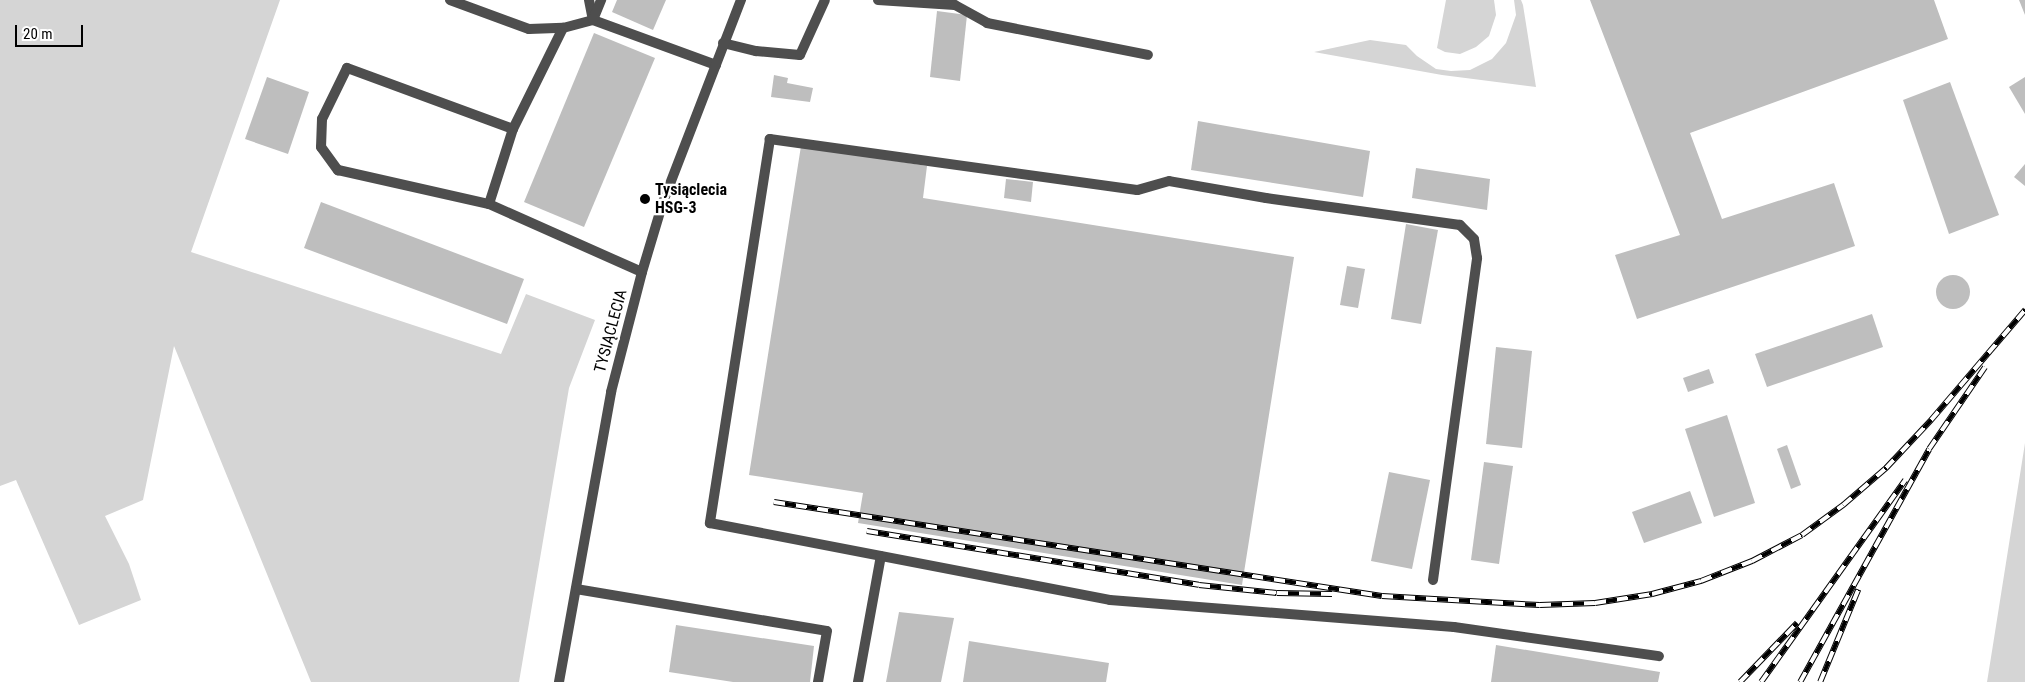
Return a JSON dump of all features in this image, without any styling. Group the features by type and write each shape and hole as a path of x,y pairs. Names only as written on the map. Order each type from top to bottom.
{"street":[{"path":"450,0 529,29 564,28 593,20 716,65"},
{"path":"589,0 593,20"},
{"path":"593,20 601,0"},
{"name":"TYSIĄCLECIA","path":"560,682 610,392 663,202 741,0"},
{"path":"723,43 756,50 800,55 825,0"},
{"path":"878,0 955,5 987,23 1148,54"},
{"path":"490,204 514,129 564,28"},
{"path":"514,129 347,68 322,119 321,147 338,170 490,204 642,272"},
{"path":"1433,580 1477,258 1474,239 1460,225 1266,198 1170,181 1137,190 770,140 710,523 1110,600 1454,627 1659,656"},
{"path":"858,682 881,556"},
{"path":"576,589 827,631 818,682"}],"shaded area":[{"path":"0,0 280,0 191,252 501,354 526,294 595,320 569,388 519,682 311,682 174,346 143,500 105,516 129,564 141,600 79,625 16,480 0,486"},
{"path":"1446,0 1494,0 1496,15 1489,36 1476,47 1460,54 1445,52 1437,48"},
{"path":"1514,0 1521,0 1523,5 1536,87 1442,75 1314,52 1370,40 1406,45 1417,56 1436,69 1451,71 1470,70 1492,59 1506,43 1516,15"},
{"path":"2025,443 2025,682 1987,682 1992,651"}],"building":[{"path":"617,0 666,0 653,30 612,12"},
{"path":"1590,0 1934,0 1948,39 1690,133 1722,219 1834,183 1855,246 1637,319 1615,255 1680,235"},
{"path":"2019,0 2025,0 2025,15"},
{"path":"937,11 967,15 960,81 930,77"},
{"path":"594,33 655,58 584,227 524,202"},
{"path":"774,75 788,78 787,83 813,88 810,102 771,97"},
{"path":"267,77 309,92 288,154 245,139"},
{"path":"2025,77 2025,114 2009,87"},
{"path":"1950,82 1999,215 1949,234 1903,100"},
{"path":"1198,121 1370,151 1363,197 1191,170"},
{"path":"801,146 927,166 923,198 1294,257 1242,585 858,523 863,493 749,475"},
{"path":"2025,164 2025,186 2014,177"},
{"path":"1416,168 1490,179 1487,210 1412,198"},
{"path":"1006,179 1033,182 1031,202 1004,198"},
{"path":"321,202 524,279 507,324 304,248"},
{"path":"1406,224 1438,230 1421,324 1391,319"},
{"path":"1347,266 1365,269 1358,308 1340,305"},
{"path":"1953,275 1965,280 1970,292 1965,304 1953,309 1941,304 1936,292 1941,280"},
{"path":"1872,314 1883,347 1767,387 1755,354"},
{"path":"1496,347 1532,351 1522,448 1486,444"},
{"path":"1709,369 1714,383 1688,392 1683,378"},
{"path":"1727,415 1755,503 1714,517 1685,429"},
{"path":"1787,445 1801,485 1791,489 1777,449"},
{"path":"1484,462 1513,466 1499,564 1471,560"},
{"path":"1389,472 1430,480 1412,569 1371,561"},
{"path":"1690,491 1702,523 1644,543 1632,512"},
{"path":"899,612 954,618 941,682 886,682"},
{"path":"676,625 814,646 810,682 733,682 669,672"},
{"path":"969,641 1109,663 1106,682 963,682"},
{"path":"1496,645 1660,672 1658,682 1491,682"}],"railway":[{"path":"774,502 1382,596 1540,605 1595,603 1652,594 1701,581 1752,561 1802,535 1843,505 1886,468 1931,420 2025,310"},
{"path":"1800,682 1929,449 1985,367"},
{"path":"1761,682 1905,480"},
{"path":"867,531 1199,585 1277,593 1332,594"},
{"path":"1820,682 1858,590"},
{"path":"1740,682 1797,623"}],"place":[{"name":"Tysiąclecia HSG-3","path":"645,199"}]}
